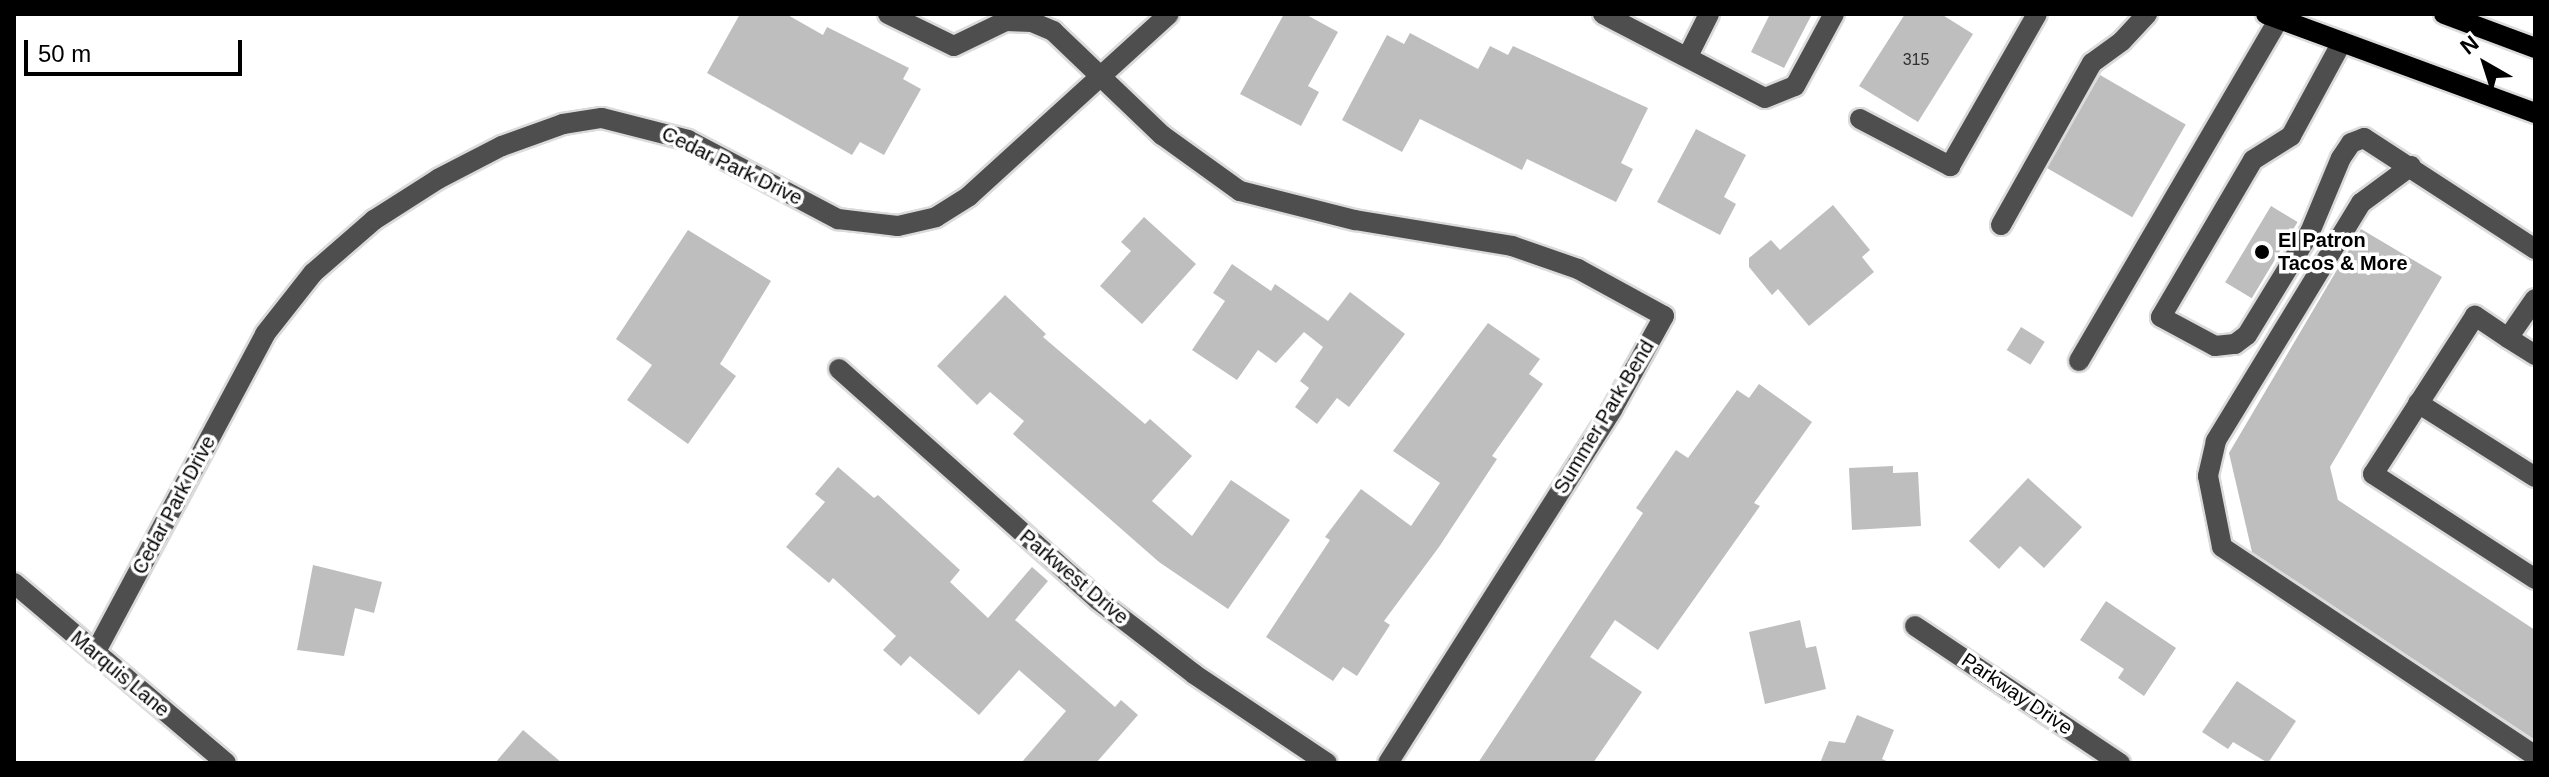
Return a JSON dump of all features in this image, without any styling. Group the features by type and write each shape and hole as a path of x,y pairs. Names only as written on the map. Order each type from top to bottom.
{"main road":[{"path":"2444,14 2535,48"},
{"path":"2272,16 2535,113"}],"street":[{"path":"888,14 954,46 1006,21 1032,22 1053,31 1099,77"},
{"name":"Cedar Park Drive","path":"95,653 265,334 313,273 374,220 438,179 502,146 563,124 602,118 688,140 838,219 898,226 936,217 969,196 1169,14"},
{"path":"1603,14 1765,98 1795,86 1834,14"},
{"path":"1688,56 1709,14"},
{"path":"1860,119 1950,166 2037,14"},
{"path":"2001,225 2092,63 2122,41 2147,14"},
{"path":"2079,361 2272,16"},
{"path":"2342,42 2291,136 2253,160 2161,317 2215,346 2235,344 2247,335 2310,232 2351,143 2364,138 2535,249"},
{"name":"Summer Park Bend","path":"1099,77 1162,135 1240,191 1355,220 1512,246 1578,269 1664,316 1612,410 1388,763"},
{"path":"2411,166 2361,203 2216,441 2208,476 2222,547 2535,756"},
{"path":"2508,338 2535,299"},
{"path":"2535,355 2475,316 2373,474 2535,579"},
{"name":"Parkwest Drive","path":"839,369 1098,600 1194,674 1327,763"},
{"path":"2418,403 2535,477"},
{"name":"Marquis Lane","path":"14,583 226,763"},
{"name":"Parkway Drive","path":"1915,626 2120,763"}],"building":[{"path":"740,14 786,14 823,35 827,27 909,68 903,79 921,89 884,155 860,142 852,155 707,73"},
{"path":"1284,14 1305,14 1338,32 1308,86 1319,92 1301,126 1240,94"},
{"path":"1770,14 1812,14 1784,68 1751,52"},
{"path":"1905,14 1941,14 1973,34 1918,122 1859,86"},
{"path":"1410,33 1478,69 1490,46 1508,55 1513,46 1648,108 1621,163 1633,169 1616,202 1527,159 1522,170 1420,119 1402,152 1342,120 1387,35 1404,44"},
{"path":"2100,75 2186,124 2132,217 2046,168"},
{"path":"1696,129 1746,155 1724,197 1736,204 1720,235 1657,202"},
{"path":"1833,205 1870,250 1862,257 1874,272 1809,326 1778,289 1772,295 1749,267 1749,258 1771,240 1780,250"},
{"name":"El Patron Tacos & More","path":"2271,206 2298,222 2252,298 2225,282"},
{"path":"1144,217 1196,264 1142,324 1100,286 1131,251 1121,242"},
{"path":"2361,229 2442,277 2330,467 2338,500 2535,630 2535,740 2252,552 2229,453"},
{"path":"688,230 771,281 720,364 736,376 688,444 627,400 652,365 616,339"},
{"path":"1232,264 1271,291 1275,284 1328,321 1350,292 1405,334 1349,407 1337,398 1317,424 1295,407 1309,388 1300,381 1323,347 1304,332 1276,363 1258,350 1237,380 1192,350 1225,301 1213,293"},
{"path":"1005,295 1046,334 1043,337 1145,424 1150,419 1192,456 1152,501 1192,536 1231,480 1290,520 1228,609 1159,562 1013,434 1024,421 990,392 977,405 937,366"},
{"path":"1488,323 1540,359 1529,374 1543,384 1492,456 1497,459 1439,547 1384,621 1390,625 1357,676 1343,667 1333,681 1266,637 1330,540 1325,537 1361,489 1411,526 1440,483 1393,451"},
{"path":"2021,327 2045,342 2030,365 2007,350"},
{"path":"1759,384 1812,422 1754,503 1760,506 1658,650 1615,620 1590,657 1642,692 1593,763 1478,763 1643,513 1636,508 1676,450 1688,458 1737,390 1749,398"},
{"path":"1893,466 1893,473 1918,472 1921,526 1852,530 1849,468"},
{"path":"838,467 874,498 878,495 960,570 950,582 988,618 1032,567 1048,581 1015,620 1115,707 1121,700 1138,715 1096,763 1021,763 1066,711 1019,670 979,715 910,656 901,666 883,650 896,636 833,578 829,583 786,547 825,502 815,494"},
{"path":"2028,478 2082,527 2044,568 2020,546 1999,569 1969,541"},
{"path":"313,565 382,582 374,613 355,608 344,656 297,650"},
{"path":"2106,601 2176,648 2144,696 2118,678 2124,669 2080,640"},
{"path":"1800,620 1806,648 1816,646 1826,689 1765,704 1749,632"},
{"path":"2237,681 2296,721 2268,763 2233,742 2228,749 2202,732"},
{"path":"1857,715 1894,730 1882,759 1891,763 1820,763 1829,741 1845,743"},
{"path":"523,730 562,763 495,763"}],"place":[{"name":"El Patron Tacos & More","path":"2262,252"}]}
